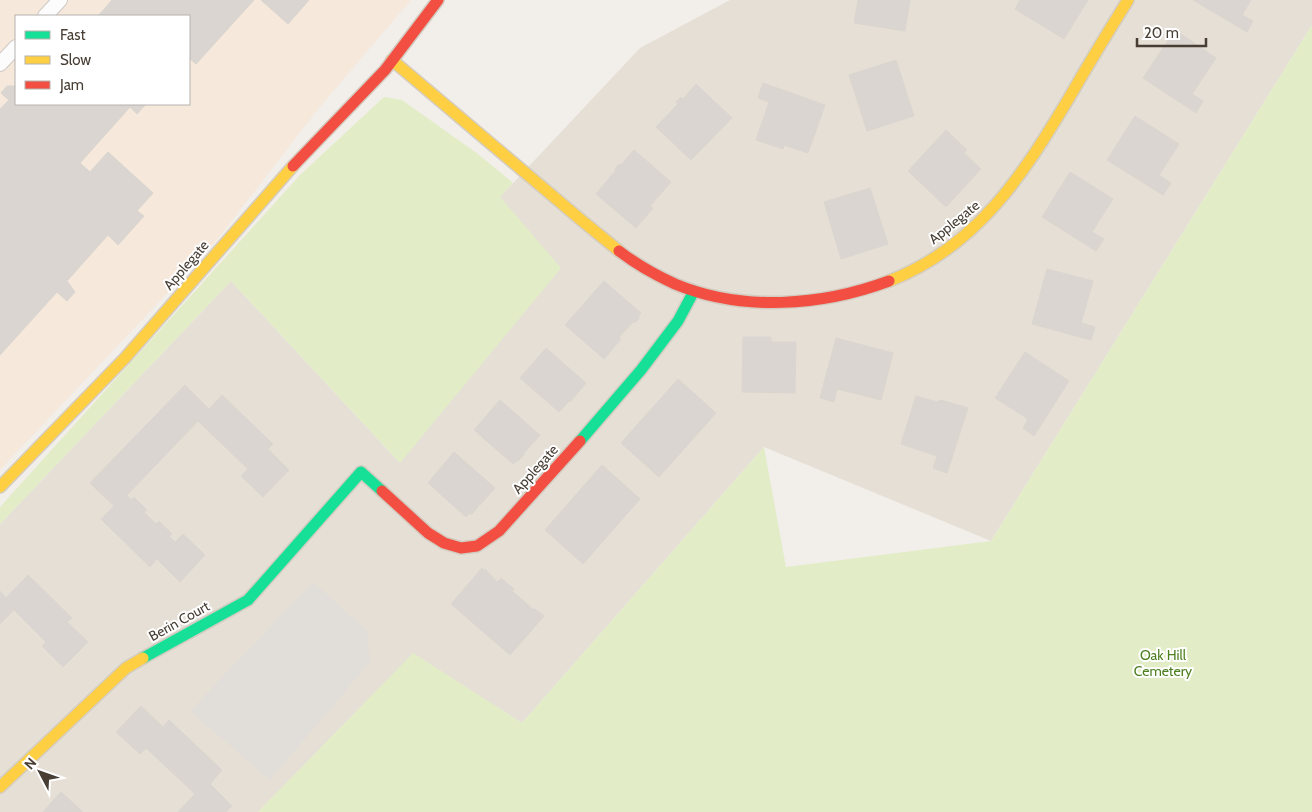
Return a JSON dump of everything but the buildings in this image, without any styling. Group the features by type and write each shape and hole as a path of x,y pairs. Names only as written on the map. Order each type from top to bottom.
{"street":[{"name":"Applegate","path":"0,486 125,358 298,160 385,70 438,0"},
{"name":"Applegate","path":"392,60 613,247 653,274 694,291 726,298 763,302 798,302 839,296 901,277 957,242 988,214 1015,182 1035,154 1128,0"},
{"name":"Applegate","path":"361,472 428,533 444,543 461,548 477,546 499,531 641,370 678,320 694,291"},
{"name":"Berin Court","path":"0,787 126,668 248,600 361,472"}],"lane":[{"path":"46,15 60,0"},
{"path":"0,64 15,47"}],"shaded area":[{"path":"0,0 411,0 319,108 213,245 0,470"},
{"path":"730,0 1312,0 1312,25 991,541 764,447 522,723 413,654 258,812 0,812 0,524 231,281 399,462 500,197 640,48"},
{"path":"313,582 367,631 370,662 270,780 190,711"}],"green space":[{"name":"Oak Hill Cemetery","path":"1312,25 1312,812 258,812 413,653 522,723 764,447 786,567 991,541"},
{"path":"384,97 402,100 478,154 513,183 500,197 561,268 400,463 231,281 0,524 0,507 300,175"}],"traffic: fast":[{"path":"580,441 641,370 678,321 694,291"},
{"path":"143,658 248,600 361,472 382,491"}],"traffic: slow":[{"path":"889,281 920,267 948,249 995,206 1015,181 1052,127 1128,0"},
{"path":"392,60 619,251"},
{"path":"0,487 125,358 293,166"},
{"path":"0,787 126,668 143,658"}],"traffic: jam":[{"path":"293,166 385,70 438,0"},
{"path":"619,251 646,269 675,284 727,299 754,302 810,300 837,296 889,281"},
{"path":"382,491 428,533 444,543 461,548 477,546 499,531 580,441"}]}
